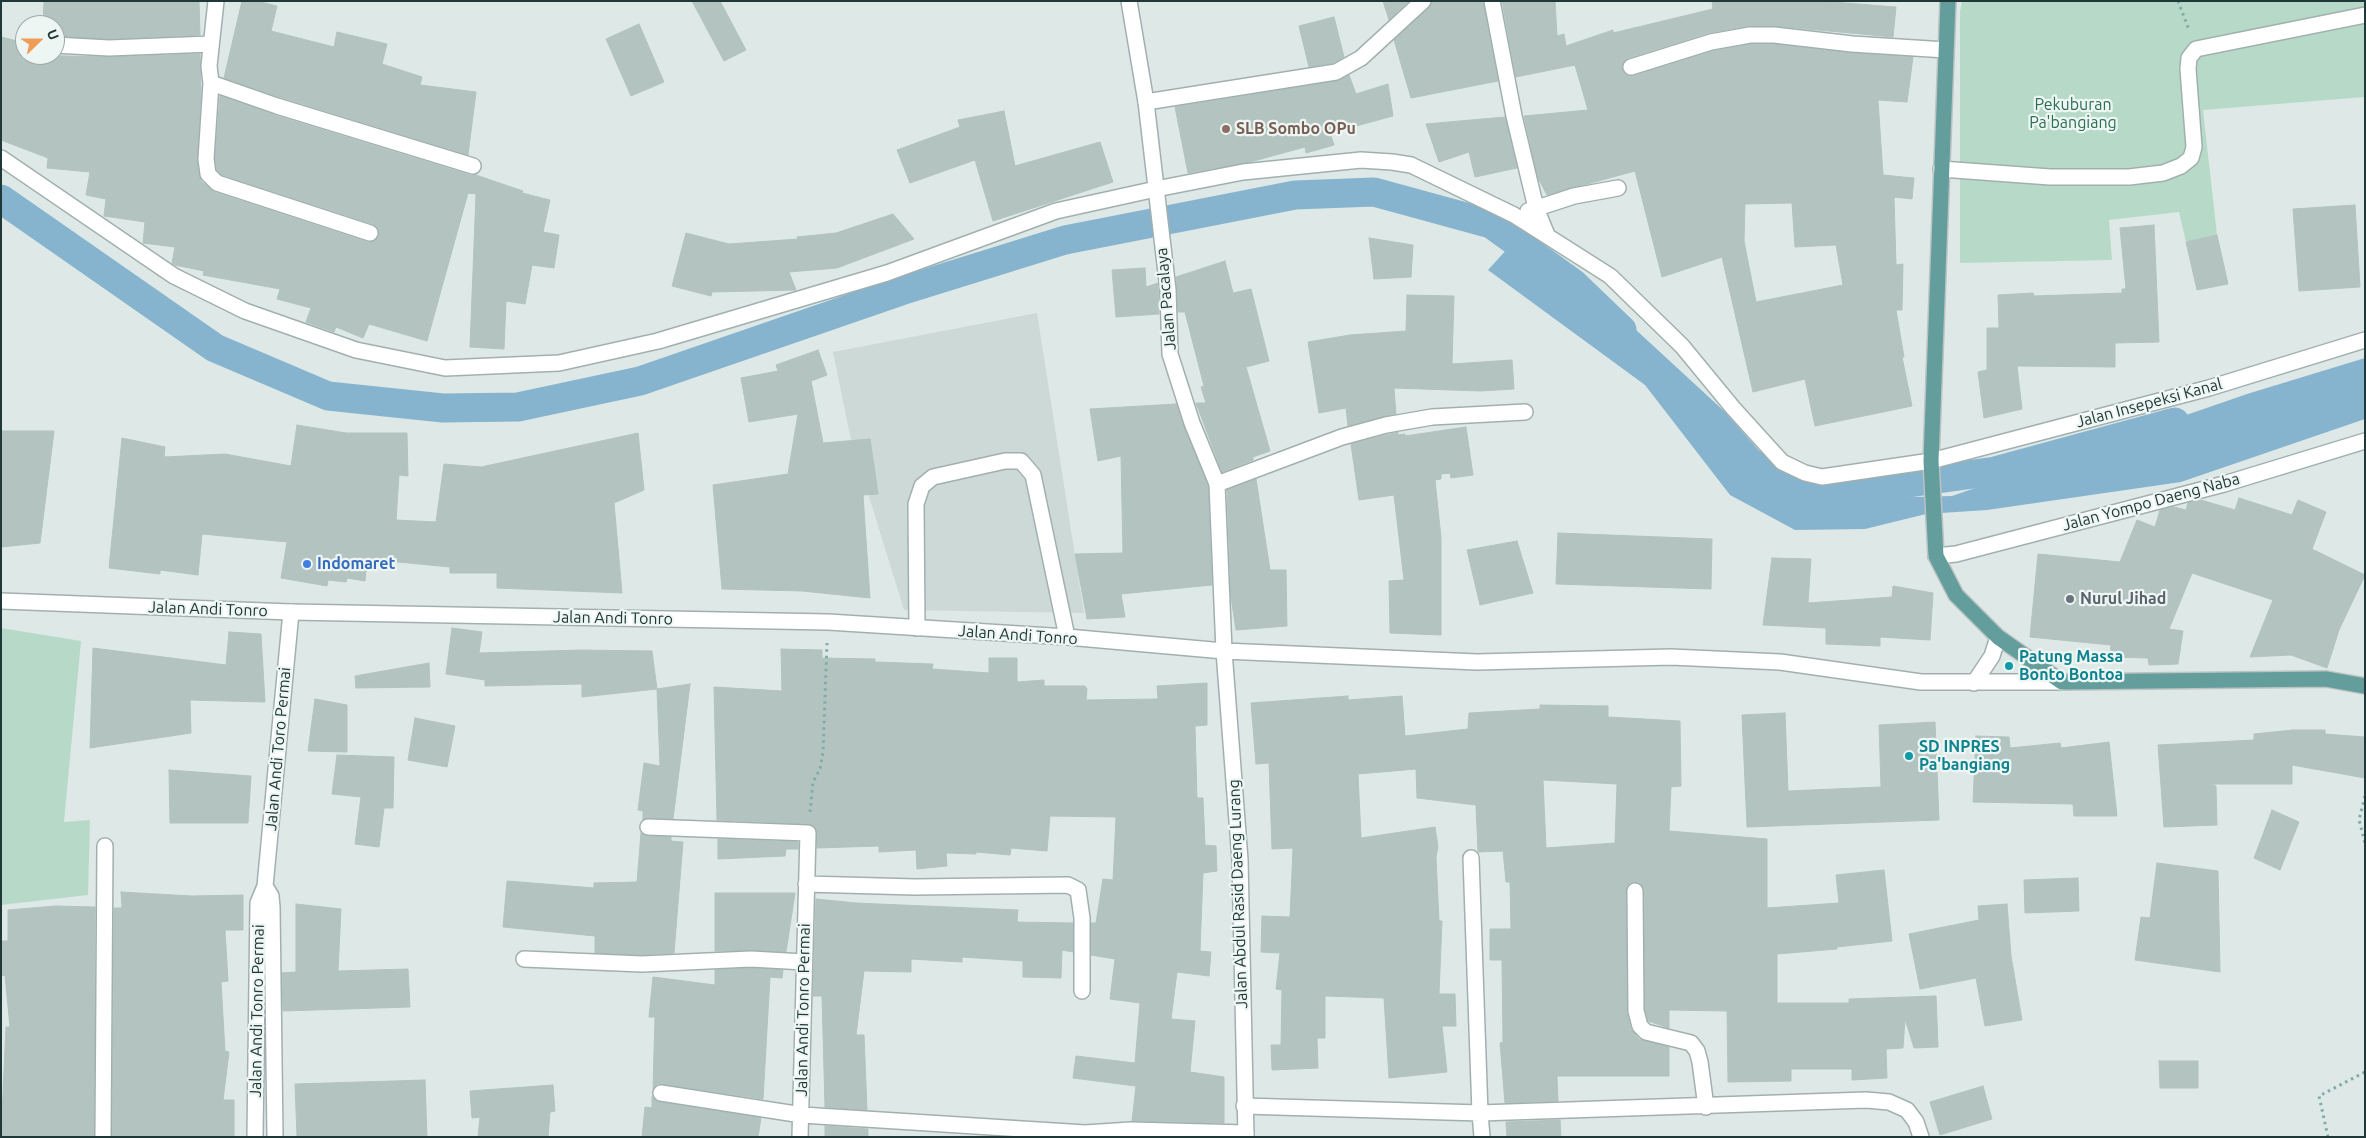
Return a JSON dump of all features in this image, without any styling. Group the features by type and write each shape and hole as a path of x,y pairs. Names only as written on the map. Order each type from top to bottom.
{"main road":[{"path":"1948,1 1932,467 1936,556 1956,595 1998,637 2062,682 2326,679 2365,686"}],"street":[{"path":"216,1 211,44 211,83 206,159 208,174 217,183 370,233"},
{"name":"Jalan Pacalaya","path":"1129,1 1146,102 1157,211 1168,290 1170,354 1192,423 1217,484 1224,651"},
{"path":"1146,102 1336,72 1361,58 1423,1"},
{"path":"1492,1 1514,116 1536,208 1546,235"},
{"path":"1941,169 2050,177 2130,177 2163,173 2181,166 2191,158 2194,147 2188,69 2189,58 2196,49 2365,15"},
{"path":"1630,68 1711,42 1750,35 1774,34 1852,44 1946,50"},
{"path":"65,46 109,48 211,44"},
{"path":"211,83 276,106 473,166"},
{"name":"Jalan Insepeksi Kanal","path":"1,158 174,276 245,312 356,350 446,368 559,363 658,341 887,273 1056,211 1156,189 1243,172 1377,160 1411,165 1514,215 1610,276 1682,346 1733,408 1782,462 1805,473 1822,477 1932,467 2209,388 2365,340"},
{"path":"1514,215 1574,196 1618,188"},
{"path":"1217,484 1342,437 1386,425 1432,417 1525,412"},
{"name":"Jalan Yompo Daeng Naba","path":"1936,556 1956,554 2224,484 2365,442"},
{"path":"917,628 916,504 922,486 933,477 1005,461 1021,462 1033,475 1067,638"},
{"name":"Jalan Andi Tonro","path":"1,601 290,612 828,622 1224,651 1477,662 1671,657 1780,662 1921,682 2062,682"},
{"name":"Jalan Andi Toro Permai","path":"265,886 290,612"},
{"path":"1974,683 1992,656 1998,637"},
{"name":"Jalan Abdul Rasid Daeng Lurang","path":"1224,651 1240,860 1246,1135"},
{"path":"648,827 808,833"},
{"name":"Jalan Andi Tonro Permai","path":"800,1137 808,833"},
{"path":"103,1137 105,846"},
{"path":"1471,858 1482,1137"},
{"path":"806,884 915,887 1068,885 1078,890 1082,918 1082,991"},
{"name":"Jalan Andi Tonro Permai","path":"265,886 271,896 272,906 275,1137"},
{"name":"Jalan Andi Tonro Permai","path":"255,1137 258,903 265,886"},
{"path":"1635,891 1636,1011 1640,1026 1646,1032 1691,1043 1697,1051 1700,1062 1706,1107"},
{"path":"524,959 642,964 752,960 804,962"},
{"path":"661,1093 802,1116 1088,1135 1131,1130 1246,1135"},
{"path":"1244,1106 1480,1113 1706,1107 1866,1100 1890,1102 1907,1110 1916,1122 1921,1137"}],"path":[{"path":"2178,1 2196,49"},
{"path":"808,833 813,782 820,769 823,752 828,622"},
{"path":"2365,796 2359,820 2365,843"},
{"path":"2328,1137 2319,1096 2365,1072"}],"shaded area":[{"path":"1037,313 1084,613 904,610 850,435 833,352"}],"green space":[{"name":"Pekuburan Pa'bangiang","path":"1962,1 2365,1 2365,97 2203,110 2217,235 2186,242 2179,212 2109,220 2112,260 1960,263 1960,12"},
{"path":"1,628 81,641 64,822 90,820 88,895 1,905"}],"water":[{"path":"1508,248 1635,329 1724,411 1803,500 1952,496 2247,394 2365,358 2365,419 2181,482 1987,510 1926,514 1865,529 1795,530 1730,495 1645,385 1488,270"}],"building":[{"path":"44,1 199,1 200,35 109,39 65,37 65,15 43,15"},
{"path":"242,1 257,1 277,6 271,31 334,47 337,32 387,44 382,64 422,77 420,85 476,92 468,155 224,78"},
{"path":"692,1 720,1 746,50 724,61"},
{"path":"1383,1 1409,1 1389,20"},
{"path":"1432,1 1483,1 1498,81 1411,98 1394,40 1429,8"},
{"path":"1502,1 1555,1 1557,36 1564,34 1566,46 1613,30 1613,33 1713,9 1712,1 1820,1 1896,7 1893,37 1775,26 1749,26 1708,33 1628,58 1622,65 1624,74 1633,76 1713,51 1751,44 1773,44 1851,53 1913,57 1907,102 1878,100 1883,175 1914,178 1912,199 1894,197 1896,265 1903,264 1902,310 1896,310 1904,357 1902,357 1912,406 1815,426 1805,379 1753,392 1722,257 1662,277 1635,171 1547,195 1538,178 1524,116 1588,110 1575,65 1516,77","holes":["1792,203 1795,247 1836,245 1843,285 1756,302 1744,241 1745,204"]},
{"path":"1334,17 1344,57 1333,63 1309,67 1299,26"},
{"path":"639,24 664,82 631,96 606,39"},
{"path":"1,37 15,40 15,65 65,65 65,56 109,57 200,54 201,92 197,159 201,181 214,192 367,242 372,242 379,236 379,231 373,224 222,175 217,170 215,159 220,96 274,115 470,175 476,175 523,191 522,193 550,200 543,232 559,235 554,268 532,265 525,304 506,301 504,349 470,347 476,194 468,193 427,341 369,324 363,338 336,327 334,332 306,322 311,308 277,299 280,289 203,275 204,271 175,265 172,263 175,247 143,243 145,222 104,216 106,199 86,195 90,172 47,168 48,158 1,140"},
{"path":"1349,75 1356,94 1388,84 1393,116 1330,133 1334,145 1306,153 1305,147 1250,162 1188,173 1175,107 1337,81"},
{"path":"1004,111 1015,166 1100,142 1113,182 993,221 975,160 910,183 897,150 960,127 958,120"},
{"path":"1505,117 1517,168 1475,177 1469,152 1439,162 1426,124"},
{"path":"2355,205 2360,287 2299,291 2293,209"},
{"path":"893,214 914,239 837,268 789,272 796,290 712,292 711,296 672,286 686,233 729,244 798,239 797,237 836,233"},
{"path":"2154,225 2159,342 2115,343 2115,367 2017,366 2022,409 1984,418 1978,372 1987,370 1987,328 1999,328 1998,295 2033,293 2034,296 2122,293 2122,289 2126,289 2120,228"},
{"path":"2217,235 2228,284 2197,290 2186,242"},
{"path":"1369,238 1413,245 1411,277 1374,279"},
{"path":"1225,261 1233,293 1251,289 1269,361 1246,367 1270,451 1222,472 1196,403 1206,403 1201,387 1204,386 1185,312 1178,312 1176,277"},
{"path":"1145,268 1146,287 1158,283 1159,314 1116,317 1112,270"},
{"path":"1407,295 1454,296 1452,364 1512,360 1514,389 1480,391 1394,388 1396,414 1348,426 1346,408 1319,413 1308,342 1350,335 1406,331"},
{"path":"818,350 827,375 811,381 823,443 870,439 878,494 863,495 870,598 802,591 722,589 713,485 788,474 798,414 749,422 741,378 778,371 776,365"},
{"path":"1176,404 1208,486 1212,585 1121,594 1125,617 1087,619 1075,554 1123,553 1121,456 1098,461 1090,409"},
{"path":"297,425 346,433 407,433 408,476 399,475 396,520 436,522 444,464 481,467 638,433 644,490 614,503 622,593 497,588 497,573 450,573 450,567 367,559 365,581 347,578 346,582 328,580 327,586 281,578 287,542 202,534 198,575 160,570 160,574 109,568 122,438 165,447 164,457 225,454 291,466"},
{"path":"1466,427 1473,475 1451,478 1450,473 1441,474 1441,479 1435,480 1441,538 1441,635 1390,633 1389,581 1404,580 1394,495 1359,500 1351,444 1398,432 1398,435 1405,434 1405,436"},
{"path":"1,431 54,431 40,543 1,547"},
{"path":"1256,479 1270,570 1286,570 1287,626 1236,630 1231,597 1227,490"},
{"path":"2239,498 2292,515 2298,500 2326,512 2312,549 2365,575 2339,630 2327,668 2291,655 2250,657 2273,600 2192,573 2169,629 2183,631 2178,664 2149,665 2148,658 2110,657 2111,645 2030,637 2038,554 2120,562 2137,520 2155,527 2160,510 2174,507 2186,510 2188,503 2201,500 2235,510"},
{"path":"1558,533 1712,539 1711,589 1556,584"},
{"path":"1517,541 1533,593 1480,605 1467,550"},
{"path":"1772,558 1811,559 1808,603 1892,597 1893,586 1933,593 1930,640 1880,637 1880,646 1826,644 1826,628 1763,625"},
{"path":"452,628 482,632 479,653 581,650 652,651 657,689 582,697 582,684 485,686 485,680 446,674"},
{"path":"229,632 261,634 265,702 190,700 191,733 90,748 93,648 226,665"},
{"path":"781,649 822,650 822,658 875,659 875,662 933,664 932,669 989,673 989,658 1017,658 1017,682 1044,680 1044,686 1085,686 1087,689 1086,700 1158,699 1157,686 1207,683 1207,725 1195,726 1197,798 1203,798 1205,845 1216,846 1217,871 1203,873 1200,951 1211,952 1209,976 1177,972 1171,1019 1195,1021 1190,1072 1224,1077 1224,1123 1132,1121 1136,1086 1073,1078 1076,1056 1135,1063 1140,1003 1110,999 1115,959 1091,955 1091,923 1096,923 1103,879 1113,880 1116,817 1050,816 1047,851 1011,848 1010,855 976,852 976,854 946,853 947,866 917,869 916,850 879,852 879,846 817,848 816,829 809,824 717,820 714,687 782,691"},
{"path":"429,663 430,687 356,688 355,676"},
{"path":"690,684 673,819 648,818 643,820 643,811 638,810 644,763 660,766 657,689"},
{"path":"1348,696 1348,700 1402,696 1405,736 1468,729 1469,713 1540,709 1540,705 1608,706 1608,717 1680,721 1681,786 1671,787 1669,831 1767,839 1767,908 1839,903 1836,875 1884,870 1892,941 1837,947 1837,949 1777,954 1777,1003 1849,1003 1849,999 1936,996 1938,1047 1914,1048 1905,1019 1903,1048 1886,1049 1887,1078 1852,1080 1852,1069 1791,1069 1791,1081 1728,1082 1727,1011 1669,1010 1669,1028 1648,1021 1645,1010 1644,891 1640,883 1634,882 1627,886 1626,891 1627,1013 1631,1029 1639,1039 1669,1047 1669,1076 1557,1076 1558,1101 1505,1103 1500,1043 1503,1042 1502,960 1490,960 1490,929 1511,929 1510,882 1506,882 1503,851 1478,852 1476,805 1417,798 1416,769 1358,774 1361,838 1435,827 1438,847 1436,857 1439,921 1442,921 1439,994 1455,994 1456,1026 1442,1026 1447,1072 1389,1078 1384,998 1325,996 1325,1038 1317,1038 1318,1068 1272,1070 1271,1045 1281,1045 1282,990 1276,989 1280,953 1261,952 1262,916 1290,917 1293,848 1272,849 1269,763 1256,764 1251,703","holes":["1543,780 1617,784 1615,843 1546,848"]},
{"path":"315,699 347,705 347,752 308,751"},
{"name":"SD INPRES Pa'bangiang","path":"1785,713 1788,791 1881,787 1879,725 1935,722 1939,820 1747,827 1742,715"},
{"path":"415,718 455,726 447,767 408,760"},
{"path":"2293,730 2325,730 2325,734 2365,737 2365,778 2292,765 2292,784 2212,784 2216,786 2217,825 2164,827 2158,745 2254,740 2254,734"},
{"path":"1976,736 2009,737 2010,748 2060,743 2061,748 2109,742 2117,816 2074,816 2073,804 1973,802"},
{"path":"337,755 394,757 393,808 384,808 379,847 355,844 361,797 332,794"},
{"path":"169,770 251,776 248,823 170,823"},
{"path":"2272,810 2299,822 2280,870 2254,858"},
{"path":"641,833 648,836 671,837 671,841 683,842 674,953 642,955 595,953 595,936 503,927 507,881 594,888 594,883 637,882"},
{"path":"718,839 798,842 798,849 786,849 785,856 718,859"},
{"path":"2157,863 2218,871 2220,972 2135,960 2141,917 2150,918"},
{"path":"2078,878 2079,911 2025,913 2024,880"},
{"path":"121,892 192,896 243,895 243,930 225,930 228,981 221,982 225,1051 229,1052 223,1100 234,1100 234,1137 112,1137 114,908 122,908"},
{"path":"715,893 795,893 786,952 752,950 715,951"},
{"path":"816,899 856,903 1018,910 1017,922 1073,923 1073,952 1062,950 1061,978 1023,977 1023,961 962,957 962,962 911,959 911,972 864,971 856,1035 864,1035 867,1110 825,1107 822,996 813,996"},
{"path":"296,904 341,909 338,971 408,969 410,1007 283,1011 282,973 296,972"},
{"path":"2007,904 2011,956 2022,1020 1985,1026 1976,978 1920,989 1909,934 1979,920 1978,906"},
{"path":"56,906 95,907 94,1137 1,1137 6,1027 10,1027 5,975 1,976 1,941 8,941 8,910"},
{"path":"751,968 783,970 782,978 770,977 763,1099 662,1084 657,1084 653,1089 655,1017 649,1017 653,977 715,985 715,970"},
{"path":"2159,1061 2198,1061 2198,1088 2160,1088"},
{"path":"425,1080 427,1137 297,1137 295,1084"},
{"path":"553,1085 555,1111 550,1112 548,1137 478,1137 480,1117 472,1118 470,1091"},
{"path":"1983,1086 1992,1119 1940,1135 1930,1102"},
{"path":"652,1097 660,1102 761,1118 758,1137 642,1137 645,1107 652,1108"},
{"path":"1560,1120 1561,1137 1507,1137 1506,1122"},
{"path":"825,1126 868,1129 868,1137 825,1137"}],"waterway":[{"path":"1,199 215,348 328,396 443,408 518,407 640,381 901,291 1065,240 1295,195 1374,192 1491,224 1573,283 1622,330"},
{"path":"1761,466 1783,487 1859,490 1995,471 2175,422"}],"place":[{"name":"SLB Sombo OPu","path":"1226,129"},
{"name":"Indomaret","path":"307,564"},
{"name":"Nurul Jihad","path":"2070,599"},
{"name":"Patung Massa Bonto Bontoa","path":"2009,666"},
{"name":"SD INPRES Pa'bangiang","path":"1909,756"}]}
